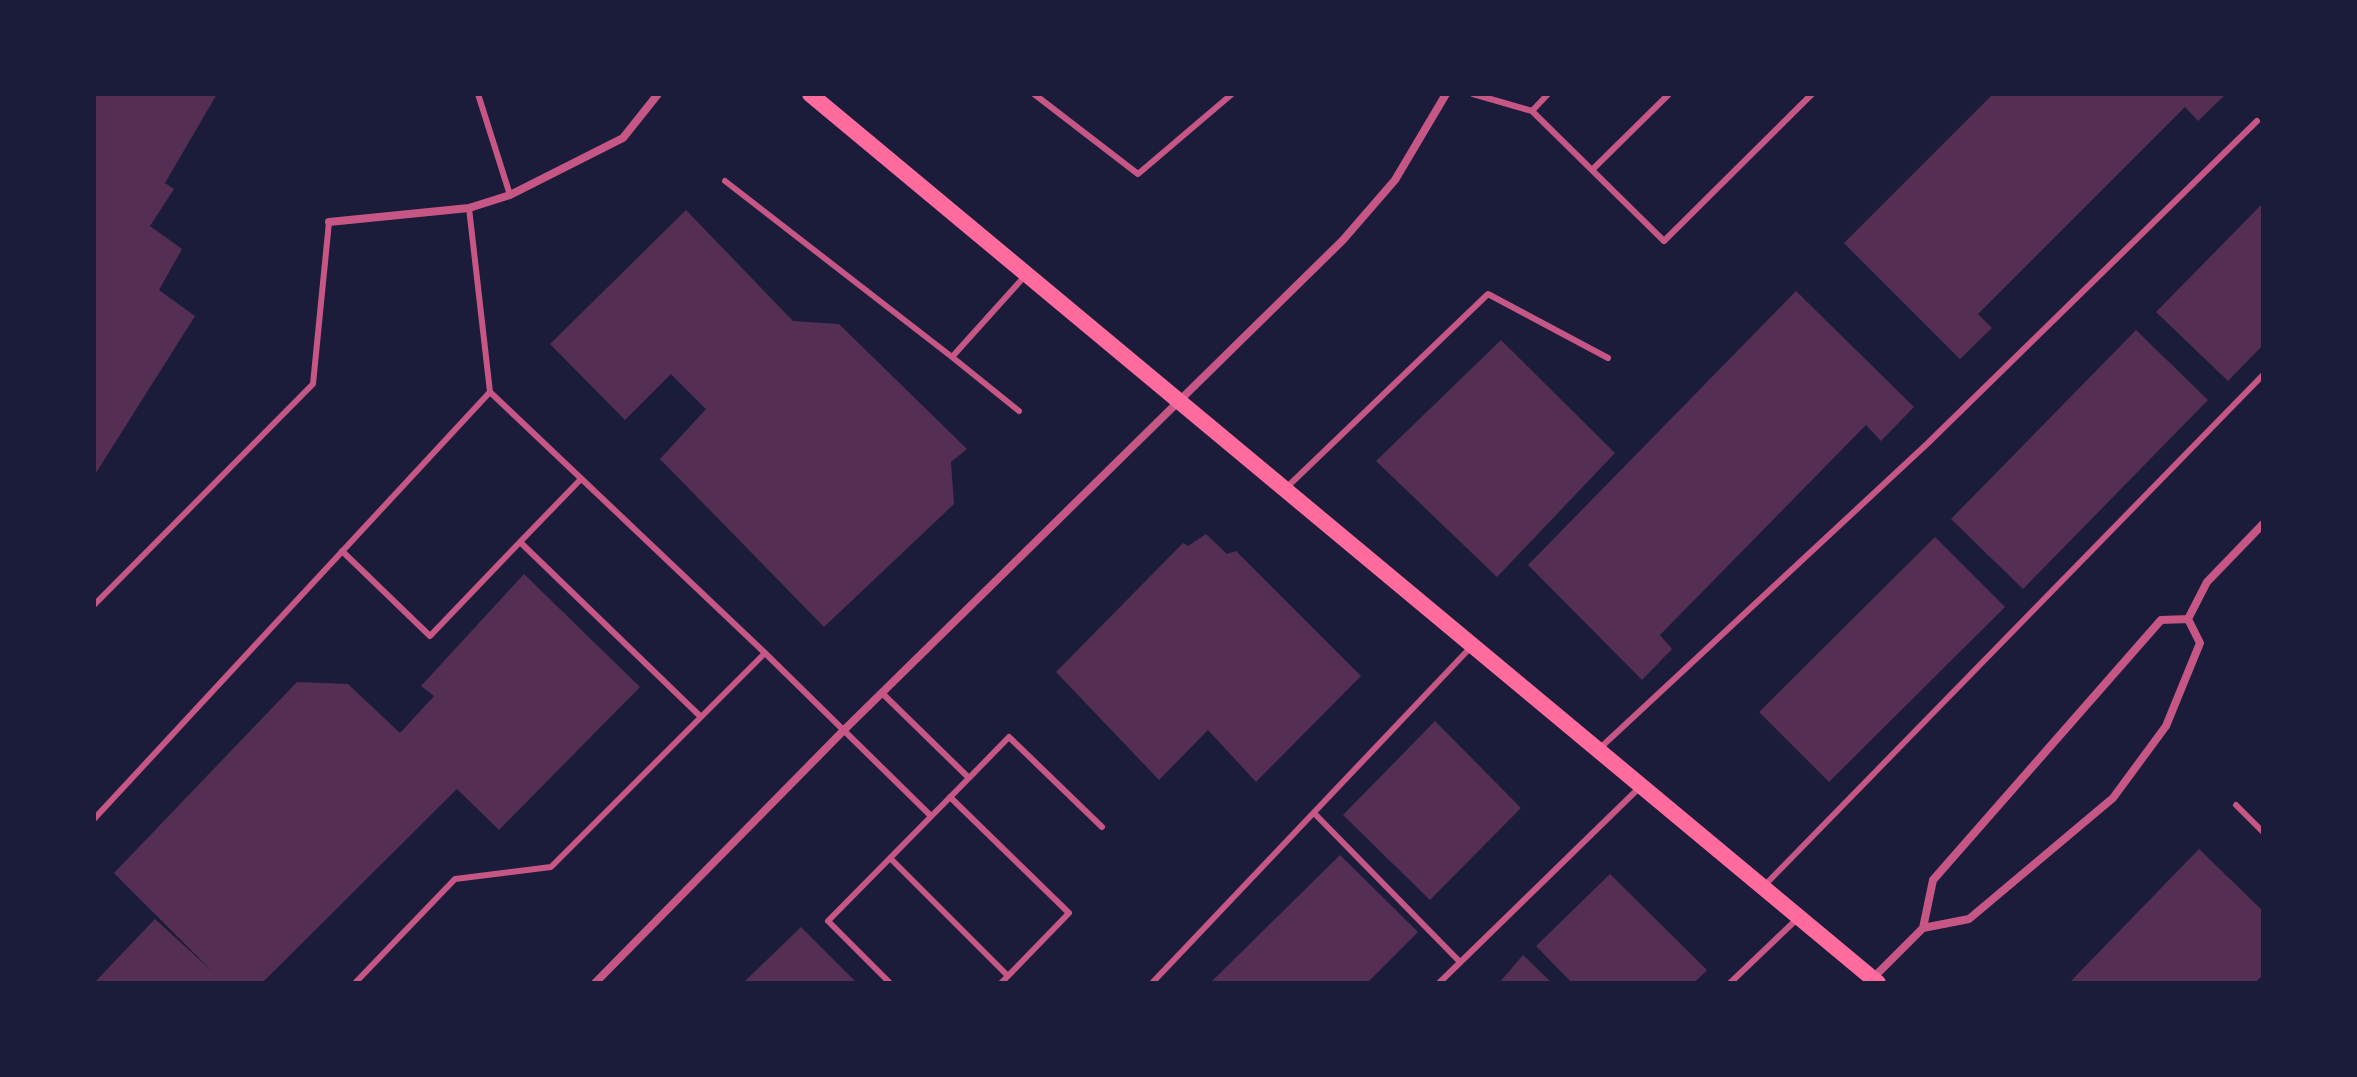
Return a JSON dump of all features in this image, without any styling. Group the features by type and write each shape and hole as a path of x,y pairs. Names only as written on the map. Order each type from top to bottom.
{"main road":[{"path":"810,94 1876,981"}],"street":[{"path":"329,222 469,208 510,195 623,138 658,94"},
{"path":"595,983 844,730 1343,240 1395,180 1446,94"},
{"path":"2188,619 2207,582 2263,524"},
{"path":"1876,981 1923,928 1933,880 2161,620 2188,619"},
{"path":"1923,928 1969,919 2113,798 2171,712 2200,643 2188,619"}],"lane":[{"path":"478,94 510,195"},
{"path":"1034,94 1138,174 1232,94"},
{"path":"1473,94 1532,111 1664,241 1812,94"},
{"path":"1532,111 1548,94"},
{"path":"1593,169 1669,94"},
{"path":"1599,749 1928,443 2257,121"},
{"path":"725,181 1019,411"},
{"path":"469,208 490,392 765,653 931,816"},
{"path":"94,605 313,384 329,222"},
{"path":"952,357 1026,274"},
{"path":"1285,489 1488,294 1608,358"},
{"path":"1763,887 2263,375"},
{"path":"94,819 490,392"},
{"path":"342,551 430,636 581,479"},
{"path":"520,542 701,717"},
{"path":"1152,983 1473,645"},
{"path":"355,983 455,879 551,867 765,653"},
{"path":"882,693 969,778"},
{"path":"890,983 828,921 1009,737 1102,827"},
{"path":"1439,983 1641,785"},
{"path":"950,797 1069,913 1001,983"},
{"path":"2236,805 2263,832"},
{"path":"1314,813 1460,962"},
{"path":"890,858 1008,976"},
{"path":"1730,983 1799,916"}],"building":[{"path":"94,94 217,94 165,183 174,189 150,226 182,249 159,290 195,316 94,476"},
{"path":"1993,94 2226,94 2198,121 2185,107 1978,314 1992,328 1960,359 1844,243"},
{"path":"2263,203 2263,345 2228,381 2156,312"},
{"path":"686,210 793,321 839,324 967,449 951,462 954,504 824,627 660,459 706,409 671,374 625,420 550,344"},
{"path":"1796,291 1914,407 1881,441 1866,425 1660,635 1672,649 1642,680 1528,565"},
{"path":"2136,330 2208,400 2023,589 1951,519"},
{"path":"1501,340 1615,453 1497,577 1376,461"},
{"path":"1206,534 1227,554 1236,551 1361,676 1256,782 1208,730 1159,780 1056,672 1183,543 1188,546"},
{"path":"1935,537 2005,607 1829,782 1759,712"},
{"path":"524,574 640,687 499,830 457,789 262,983 94,983 155,919 213,972 114,873 297,682 348,684 400,733 434,696 421,686"},
{"path":"1435,721 1521,808 1430,900 1343,815"},
{"path":"2199,849 2263,911 2263,975 2255,983 2069,983"},
{"path":"1340,855 1418,932 1367,983 1210,983"},
{"path":"1610,874 1707,970 1694,983 1572,983 1536,946"},
{"path":"801,927 857,983 743,983"},
{"path":"1523,955 1552,983 1499,983"}]}
